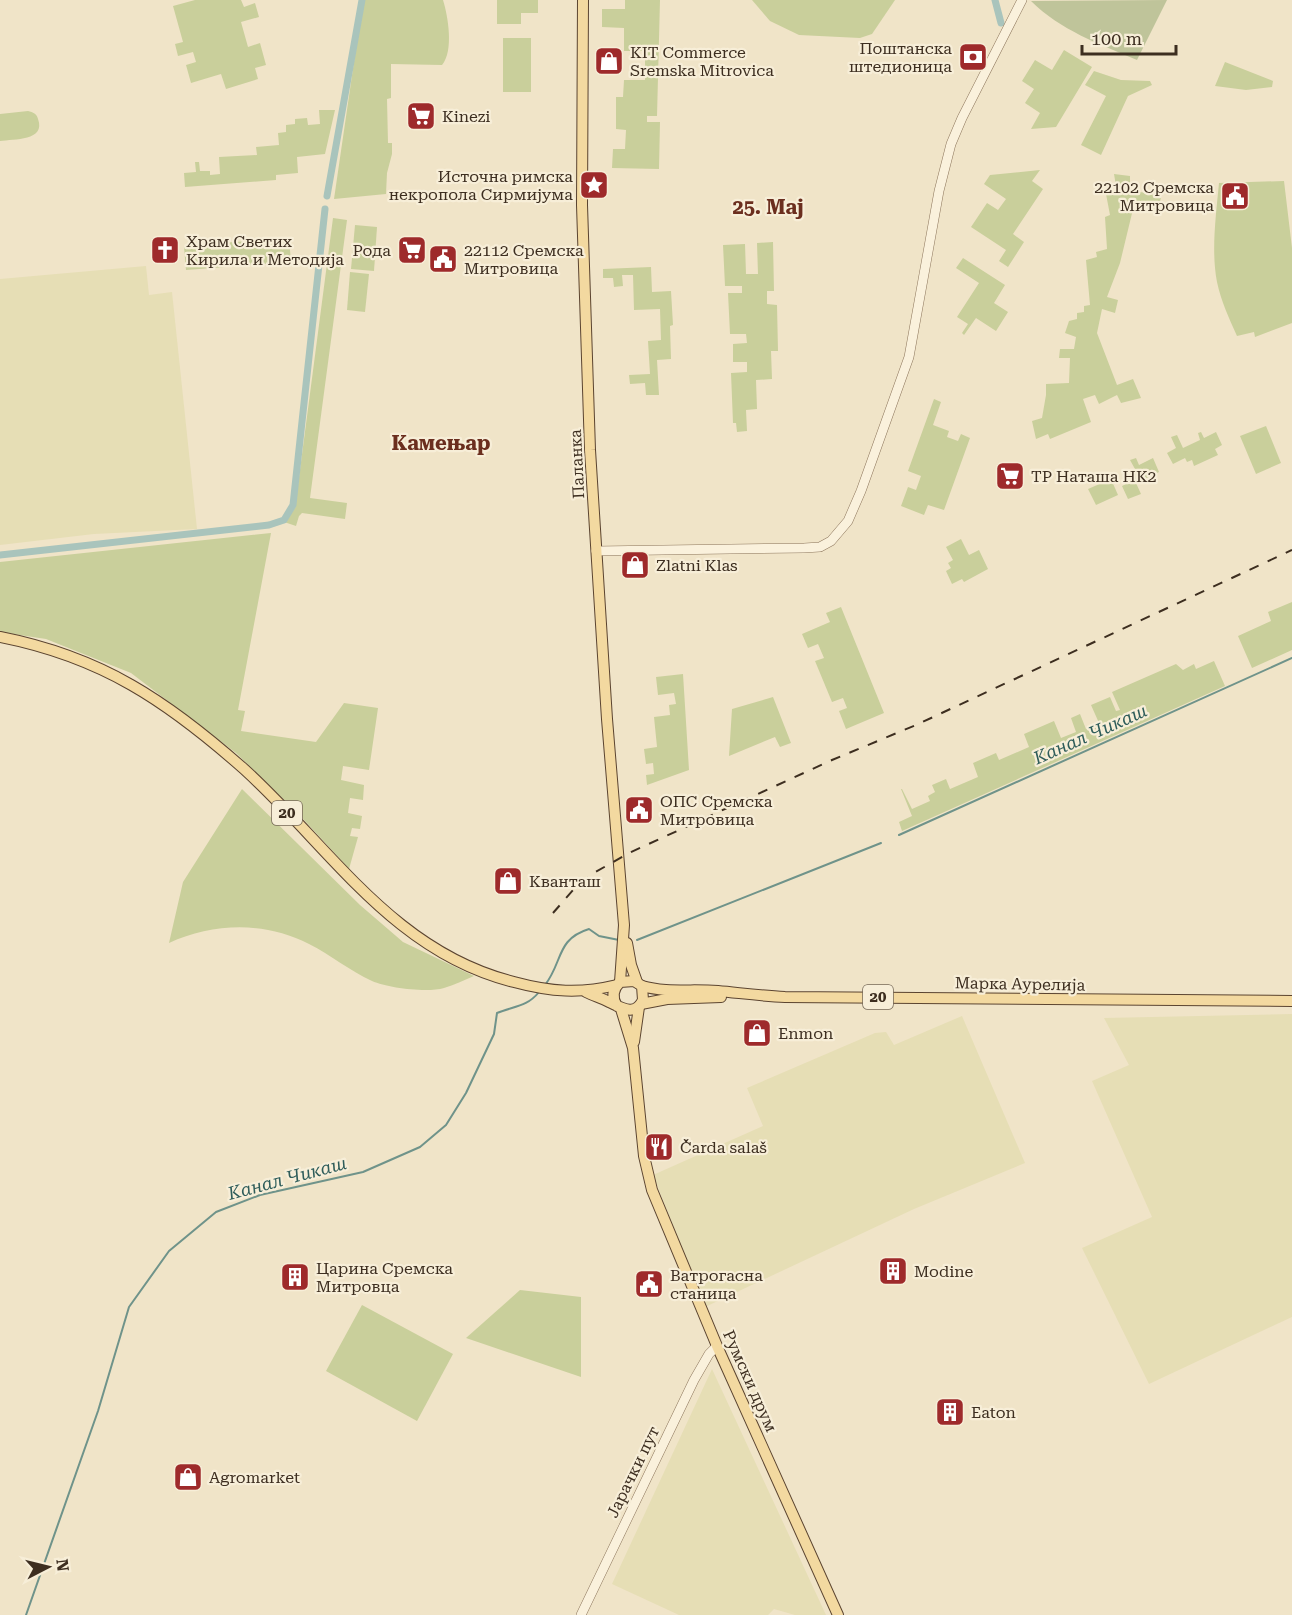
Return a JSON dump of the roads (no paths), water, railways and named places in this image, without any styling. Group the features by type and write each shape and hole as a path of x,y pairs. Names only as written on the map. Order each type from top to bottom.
{"main road":[{"name":"Паланка","path":"583,0 584,293 596,551 624,925 631,966 639,984"},
{"name":"20","path":"0,637 76,657 106,670 161,703 244,770 369,897 404,928 436,950 470,967 507,981 536,987 586,992 629,980 639,984"},
{"name":"Паланка","path":"619,984 624,925"},
{"path":"619,984 613,995 619,1007"},
{"path":"639,984 644,995 640,1006"},
{"name":"Марка Аурелија","path":"639,984 657,990 719,991 748,996"},
{"name":"20","path":"586,992 630,1011 640,1006"},
{"name":"Марка Аурелија","path":"640,1006 667,999 748,996 1292,1001"},
{"name":"Румски друм","path":"633,1048 640,1006"},
{"name":"Румски друм","path":"619,1007 633,1048 644,1156 649,1180 717,1346 838,1615"}],"street":[{"path":"596,551 804,548 826,545 841,531 848,520 874,458 909,357 939,191 951,144 1022,0"},
{"name":"Јарачки пут","path":"581,1615 694,1380 709,1354 717,1346"}],"waterway":[{"path":"327,196 362,0"},
{"path":"995,0 1001,23"},
{"path":"0,555 269,525 284,520 293,505 325,209"},
{"name":"Канал Чикаш","path":"899,835 1292,658"},
{"name":"Канал Чикаш","path":"637,940 881,843"},
{"name":"Канал Чикаш","path":"545,985 565,945 578,933 589,929 599,936 619,940"},
{"name":"Канал Чикаш","path":"26,1615 98,1411 129,1307 169,1251 216,1212 260,1195 363,1172 420,1147 446,1125 466,1093 494,1034 497,1013 525,1003 539,992"}],"railway":[{"path":"553,913 574,889 592,874 629,853 832,760 916,725 1292,550"}],"place":[{"name":"Поштанска штедионица","path":"973,57"},
{"name":"KIT Commerce Sremska Mitrovica","path":"609,61"},
{"name":"Kinezi","path":"421,116"},
{"name":"Источна римска некропола Сирмијума","path":"594,185"},
{"name":"22102 Сремска Митровица","path":"1235,196"},
{"name":"Храм Светих Кирила и Методија","path":"165,250"},
{"name":"Рода","path":"412,250"},
{"name":"22112 Сремска Митровица","path":"443,259"},
{"name":"ТР Наташа НК2","path":"1010,476"},
{"name":"Zlatni Klas","path":"635,565"},
{"name":"ОПС Сремска Митровица","path":"639,810"},
{"name":"Кванташ","path":"508,881"},
{"name":"Enmon","path":"757,1033"},
{"name":"Čarda salaš","path":"659,1147"},
{"name":"Modine","path":"893,1271"},
{"name":"Царина Сремска Митровца","path":"295,1277"},
{"name":"Ватрогасна станица","path":"649,1284"},
{"name":"Eaton","path":"950,1412"},
{"name":"Agromarket","path":"188,1477"}],"district":[{"name":"25. Мај","path":"768,207"},
{"name":"Камењар","path":"441,443"}]}
